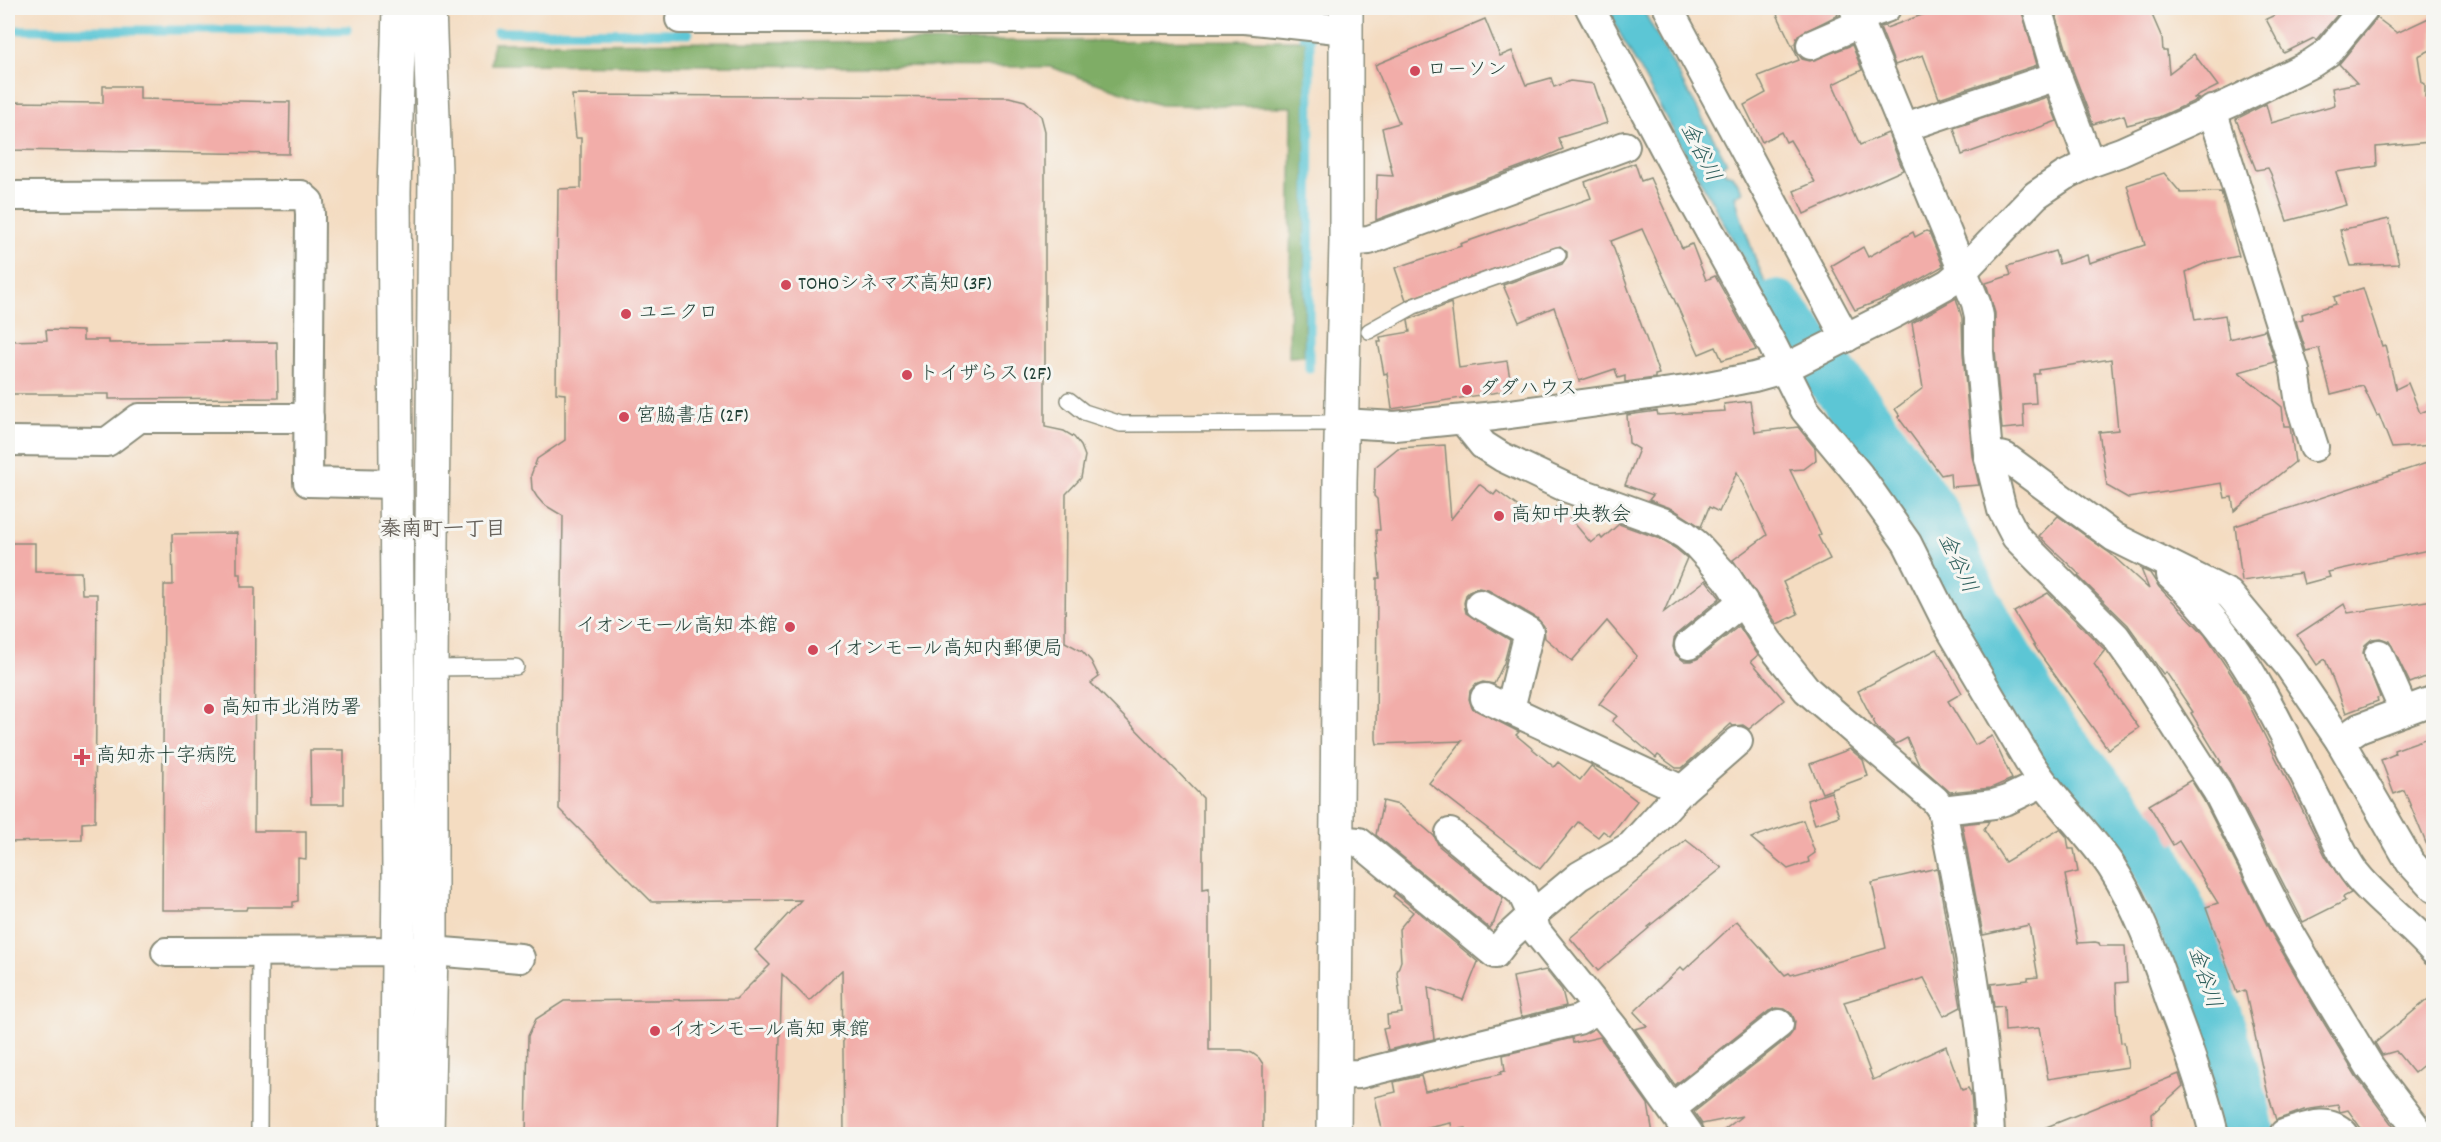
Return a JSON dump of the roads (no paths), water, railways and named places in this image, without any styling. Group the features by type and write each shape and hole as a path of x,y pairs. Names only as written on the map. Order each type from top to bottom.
{"street":[{"path":"396,1134 398,951 394,192 399,8"},
{"path":"427,1134 431,951 435,171 429,8"},
{"path":"1590,8 1773,346 1790,366 1806,410 1859,475 1907,543 1948,625 2042,783 2109,864 2131,899 2200,1082 2214,1134"},
{"path":"1668,8 1841,340"},
{"path":"1857,14 1886,8"},
{"path":"2037,8 2057,76 2090,163"},
{"path":"1342,423 1395,426 1463,420 1693,389 1754,378 1790,366 1948,283 1963,271 2036,195 2064,176 2312,63 2327,53 2364,8"},
{"path":"1811,45 1850,28 1857,14"},
{"path":"1857,14 1963,271 1979,316 1979,352 1988,454 2002,510 2016,537 2116,637 2142,674 2217,791 2283,921 2370,1067 2421,1134"},
{"path":"680,19 1346,19 1346,242 1335,840 1334,1134"},
{"path":"1905,128 2057,76"},
{"path":"2212,110 2295,371 2300,403 2314,447"},
{"path":"1346,242 1369,240 1626,146"},
{"path":"8,196 301,195 309,202 310,214 308,482 396,484"},
{"path":"8,441 107,442 139,418 309,418"},
{"path":"1463,420 1483,445 1502,457 1565,487 1665,523 1685,535 1710,558 1743,601 1768,641 1807,690 1935,800 1942,810 1977,989 1985,1051 1989,1134"},
{"path":"1988,454 2006,457 2114,537 2229,594 2289,666 2340,741 2410,862 2433,888"},
{"path":"2146,554 2188,590 2230,638 2255,678 2355,873 2420,935 2433,951"},
{"path":"1689,645 1743,601"},
{"path":"1480,604 1529,632 1498,704 1682,790"},
{"path":"2379,654 2404,711"},
{"path":"2340,741 2359,728 2433,700"},
{"path":"1335,840 1359,842 1495,954 1532,915 1579,876 1630,846 1682,790 1738,741"},
{"path":"1942,810 2001,802 2042,783"},
{"path":"1450,833 1522,893 1536,931 1599,1009 1689,1134"},
{"path":"166,952 431,951 520,958"},
{"path":"1335,1075 1359,1074 1543,1029 1578,1020 1599,1009"},
{"path":"1672,1108 1779,1024"},
{"path":"2284,1134 2321,1123 2336,1126 2344,1134"}],"lane":[{"path":"1369,331 1414,306 1558,255"},
{"path":"1069,400 1084,412 1121,424 1342,423"},
{"path":"431,668 516,667"},
{"path":"259,1134 260,951"}],"water":[{"path":"1606,8 1642,8 1727,163 1722,166 1725,173 1733,175 1743,192 1735,196 1748,239 1767,285 1781,309 1818,338 1797,348 1783,327 1784,325 1762,293"}],"waterway":[{"path":"8,30 348,30"},
{"path":"497,32 689,33"},
{"path":"1303,36 1310,36 1309,369"},
{"name":"金谷川","path":"1776,307 1856,407 1934,517 1975,605 2044,723 2153,855 2187,929 2225,1047 2248,1134"}],"place":[{"name":"ローソン","path":"1415,71"},
{"name":"TOHOシネマズ高知 (3F)","path":"786,285"},
{"name":"ユニクロ","path":"626,314"},
{"name":"トイザらス (2F)","path":"907,375"},
{"name":"ダダハウス","path":"1467,390"},
{"name":"宮脇書店 (2F)","path":"624,417"},
{"name":"高知中央教会","path":"1499,516"},
{"name":"イオンモール高知 本館","path":"790,627"},
{"name":"イオンモール高知内郵便局","path":"813,650"},
{"name":"高知市北消防署","path":"209,709"},
{"name":"高知赤十字病院","path":"82,757"},
{"name":"イオンモール高知 東館","path":"655,1031"}],"district":[{"name":"秦南町一丁目","path":"443,531"}]}
